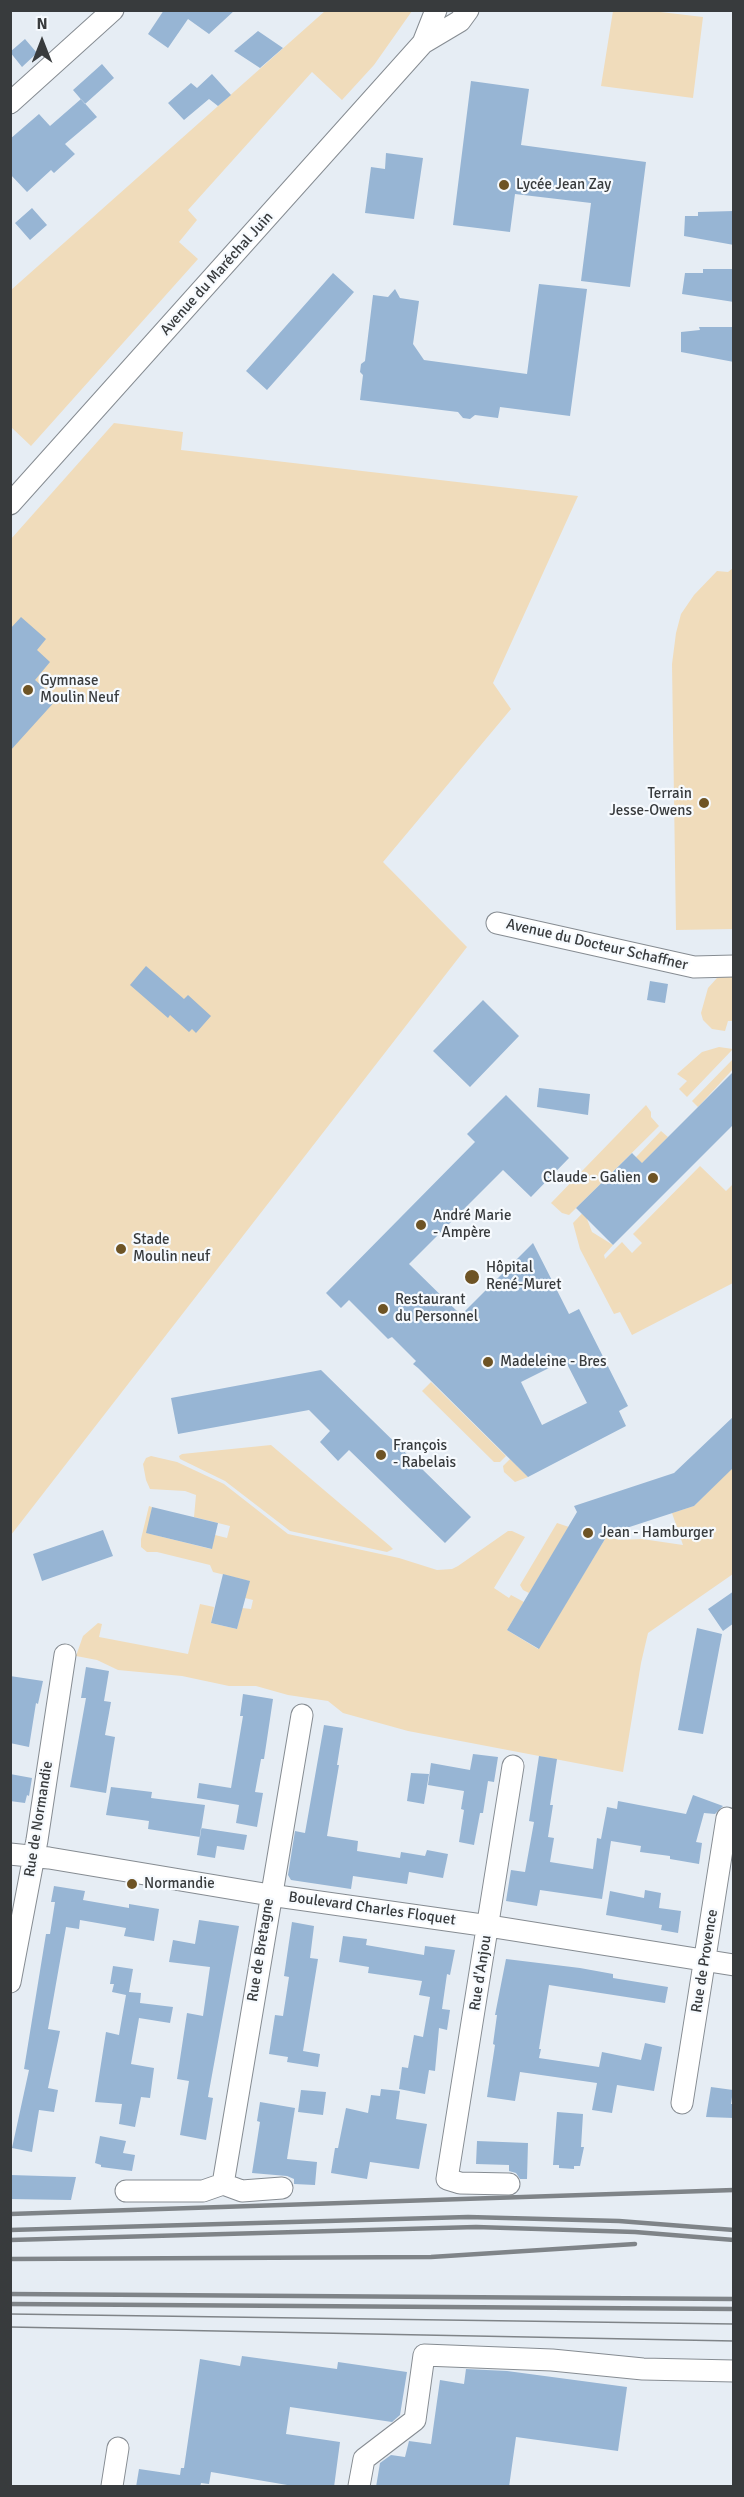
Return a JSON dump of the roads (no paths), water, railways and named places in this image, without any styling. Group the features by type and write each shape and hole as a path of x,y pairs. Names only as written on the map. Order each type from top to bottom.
{"street":[{"path":"10,103 113,10"},
{"path":"423,43 436,10"},
{"path":"423,43 460,21 468,10"},
{"name":"Avenue du Maréchal Juin","path":"10,504 423,43"},
{"name":"Avenue du Docteur Schaffner","path":"497,923 694,967 734,966"},
{"name":"Rue de Normandie","path":"10,1982 34,1856 65,1655"},
{"name":"Rue de Bretagne","path":"223,2184 270,1894 302,1715"},
{"name":"Rue d'Anjou","path":"509,2184 460,2183 447,2179 513,1766"},
{"name":"Rue de Provence","path":"682,2103 727,1818"},
{"name":"Boulevard Charles Floquet","path":"10,1854 734,1965"},
{"path":"126,2191 203,2192 223,2184 242,2192 282,2188"},
{"path":"359,2487 364,2459 415,2420 424,2355 552,2360 643,2369 734,2371"},
{"path":"111,2487 118,2448"}],"tram line":[{"path":"10,2314 734,2324"},
{"path":"10,2327 734,2341"}],"railway":[{"path":"10,2214 734,2190"},
{"path":"10,2230 468,2217 619,2221 734,2230"},
{"path":"10,2240 476,2227 635,2232 734,2240"},
{"path":"10,2259 431,2257 635,2244"},
{"path":"10,2294 734,2299"},
{"path":"10,2304 734,2309"}],"place":[{"name":"Lycée Jean Zay","path":"504,185"},
{"name":"Gymnase Moulin Neuf","path":"28,690"},
{"name":"Terrain Jesse-Owens","path":"704,803"},
{"name":"Claude - Galien","path":"653,1178"},
{"name":"André Marie - Ampère","path":"421,1225"},
{"name":"Stade Moulin neuf","path":"121,1249"},
{"name":"Hôpital René-Muret","path":"472,1277"},
{"name":"Restaurant du Personnel","path":"383,1309"},
{"name":"Madeleine - Bres","path":"488,1362"},
{"name":"François - Rabelais","path":"381,1455"},
{"name":"Jean - Hamburger","path":"588,1533"},
{"name":"Normandie","path":"132,1884"}]}
